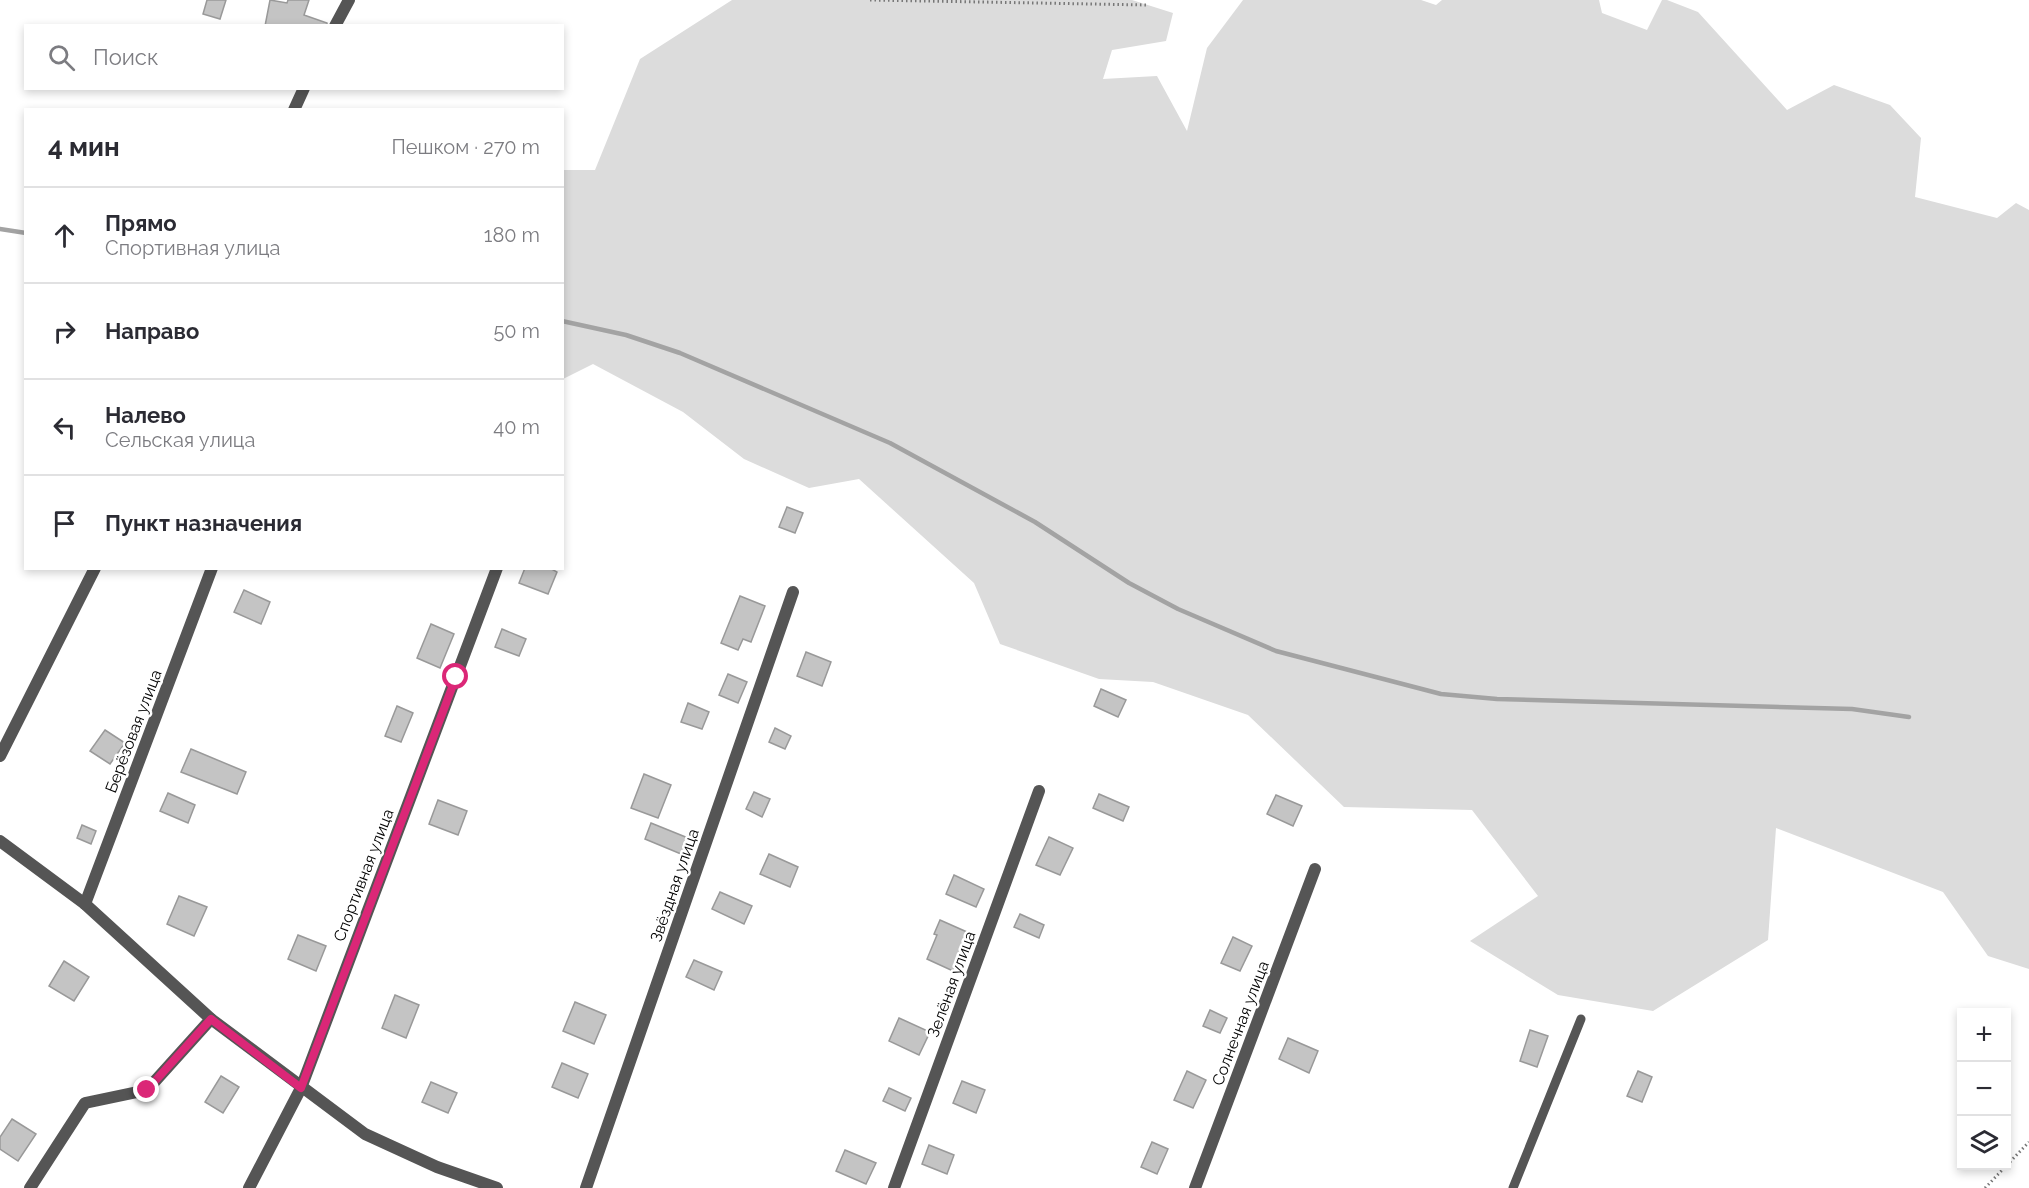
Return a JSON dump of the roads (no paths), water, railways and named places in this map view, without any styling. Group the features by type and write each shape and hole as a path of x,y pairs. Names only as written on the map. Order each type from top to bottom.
{"street":[{"path":"336,24 349,0"},
{"path":"295,108 303,90"},
{"path":"0,756 94,570"},
{"name":"Берёзовая улица","path":"86,904 211,570"},
{"name":"Спортивная улица","path":"249,1188 301,1088 495,570"},
{"name":"Звёздная улица","path":"586,1188 793,592"},
{"name":"Зелёная улица","path":"894,1188 1039,790"},
{"path":"0,841 86,904 211,1019 365,1134 437,1167 497,1188"},
{"name":"Солнечная улица","path":"1195,1188 1315,869"},
{"path":"30,1188 84,1103 147,1090 211,1019"}],"lane":[{"path":"1513,1188 1581,1019"}],"waterway":[{"path":"0,229 24,233"},
{"path":"564,321 626,335 680,353 890,443 1035,522 1129,583 1178,609 1276,651 1441,694 1497,699 1852,709 1909,717"}]}
